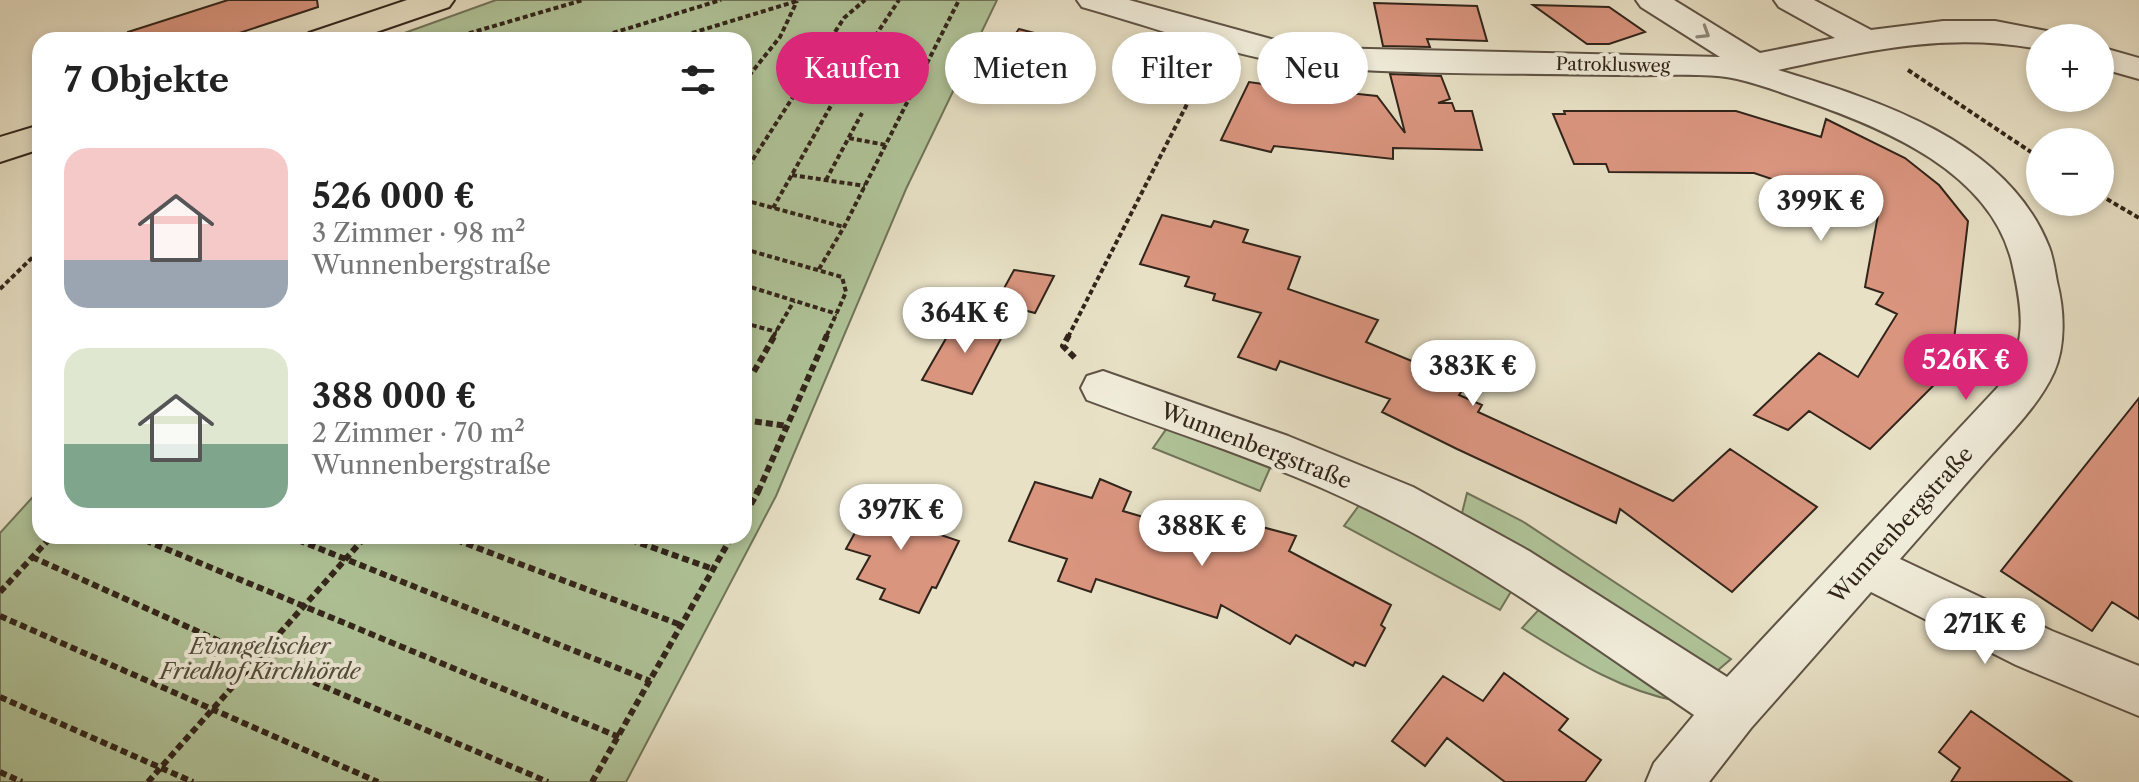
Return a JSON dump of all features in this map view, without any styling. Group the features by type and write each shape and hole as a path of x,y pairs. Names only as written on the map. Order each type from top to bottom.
{"main road":[{"path":"344,32 438,0"},
{"path":"0,150 32,139"}],"street":[{"name":"Patroklusweg","path":"1093,0 1268,49 1325,58 1747,67 1866,41 1943,31 1995,31 2026,37"},
{"path":"1652,0 1747,67"},
{"path":"1790,0 1866,41"},
{"path":"2114,61 2139,69"},
{"name":"Wunnenbergstraße","path":"1674,782 1732,710 1866,566 2014,399 2035,369 2041,324 2039,280 2025,239 2011,216 1971,170 1896,123 1747,67"},
{"name":"Wunnenbergstraße","path":"1103,388 1342,478 1434,520 1548,589 1732,710"},
{"path":"1866,566 2034,648 2139,691"}],"path":[{"path":"473,32 583,0"},
{"path":"616,32 721,0"},
{"path":"695,32 797,0"},
{"path":"752,72 780,37 797,0"},
{"path":"752,161 844,18 865,0"},
{"path":"878,32 899,0"},
{"path":"819,269 844,227 959,0"},
{"path":"1900,65 2026,149"},
{"path":"773,208 832,104"},
{"path":"1063,346 1187,104"},
{"path":"826,180 862,113"},
{"path":"849,138 886,145"},
{"path":"792,175 865,186"},
{"path":"752,202 844,227"},
{"path":"2114,203 2139,218"},
{"path":"752,251 842,277 846,292 752,502"},
{"path":"0,289 32,258"},
{"path":"752,288 837,314"},
{"path":"752,373 794,301"},
{"path":"752,325 777,332"},
{"path":"752,421 787,426"},
{"path":"752,490 758,492"},
{"path":"0,592 44,544"},
{"path":"154,544 619,737"},
{"path":"309,544 650,681"},
{"path":"148,782 359,544"},
{"path":"467,544 681,625"},
{"path":"643,544 713,569"},
{"path":"592,782 727,544"},
{"path":"32,557 257,658 548,782"},
{"path":"0,616 378,782"},
{"path":"0,697 193,782"},
{"path":"0,772 22,782"}],"green space":[{"name":"Evangelischer Friedhof Kirchhörde","path":"496,0 997,0 982,32 945,32 947,104 906,189 776,496 752,542 752,32 407,32"},
{"path":"1167,428 1270,468 1260,491 1153,448"},
{"path":"1467,493 1522,521 1731,659 1717,671 1461,517"},
{"name":"Evangelischer Friedhof Kirchhörde","path":"32,498 32,544 751,544 626,782 0,782 0,533"},
{"path":"1360,504 1515,585 1500,610 1344,526"},
{"path":"1543,605 1677,701 1616,681 1522,628"}],"building":[{"path":"228,0 317,0 318,7 242,32 128,32"},
{"path":"1374,3 1477,6 1487,41 1427,39 1430,47 1383,46"},
{"path":"1533,5 1609,7 1645,32 1609,44 1587,44"},
{"path":"1390,74 1441,76 1450,99 1438,103 1452,103 1455,111 1472,111 1482,150 1393,148 1393,159 1274,146 1271,152 1221,140 1249,82 1257,83 1257,104 1368,104 1368,95 1377,96 1405,133"},
{"path":"1564,111 1736,111 1821,137 1826,119 1905,158 1939,185 1968,221 1954,340 1961,344 1944,375 1870,449 1809,411 1788,430 1754,415 1819,353 1858,377 1897,314 1876,304 1883,293 1865,287 1878,215 1754,173 1609,172 1606,164 1574,164 1553,114 1565,114"},
{"path":"1162,215 1211,227 1214,221 1248,230 1243,242 1300,257 1288,289 1378,320 1366,342 1467,384 1459,395 1482,405 1478,412 1673,501 1730,449 1817,507 1732,592 1620,509 1616,523 1457,449 1382,412 1390,399 1280,361 1276,370 1238,357 1261,313 1213,300 1215,294 1185,286 1189,277 1140,264"},
{"path":"1014,270 1054,276 1035,313 996,303"},
{"path":"959,316 1006,329 972,394 922,380"},
{"path":"2139,398 2139,619 2112,602 2092,631 2001,571"},
{"path":"1100,479 1131,492 1123,511 1167,524 1173,509 1246,530 1247,523 1296,536 1289,551 1391,605 1381,625 1385,628 1365,666 1355,662 1353,666 1296,635 1290,644 1221,605 1217,618 1096,579 1091,592 1058,581 1067,559 1009,541 1035,482 1092,498"},
{"path":"877,493 933,510 923,529 959,541 936,588 932,587 919,613 880,599 885,589 857,579 870,556 846,549"},
{"path":"1504,673 1568,719 1559,730 1601,760 1585,782 1505,782 1447,738 1425,766 1392,741 1443,676 1483,701"},
{"path":"1971,711 2072,782 1951,782 1960,768 1939,752"}]}
